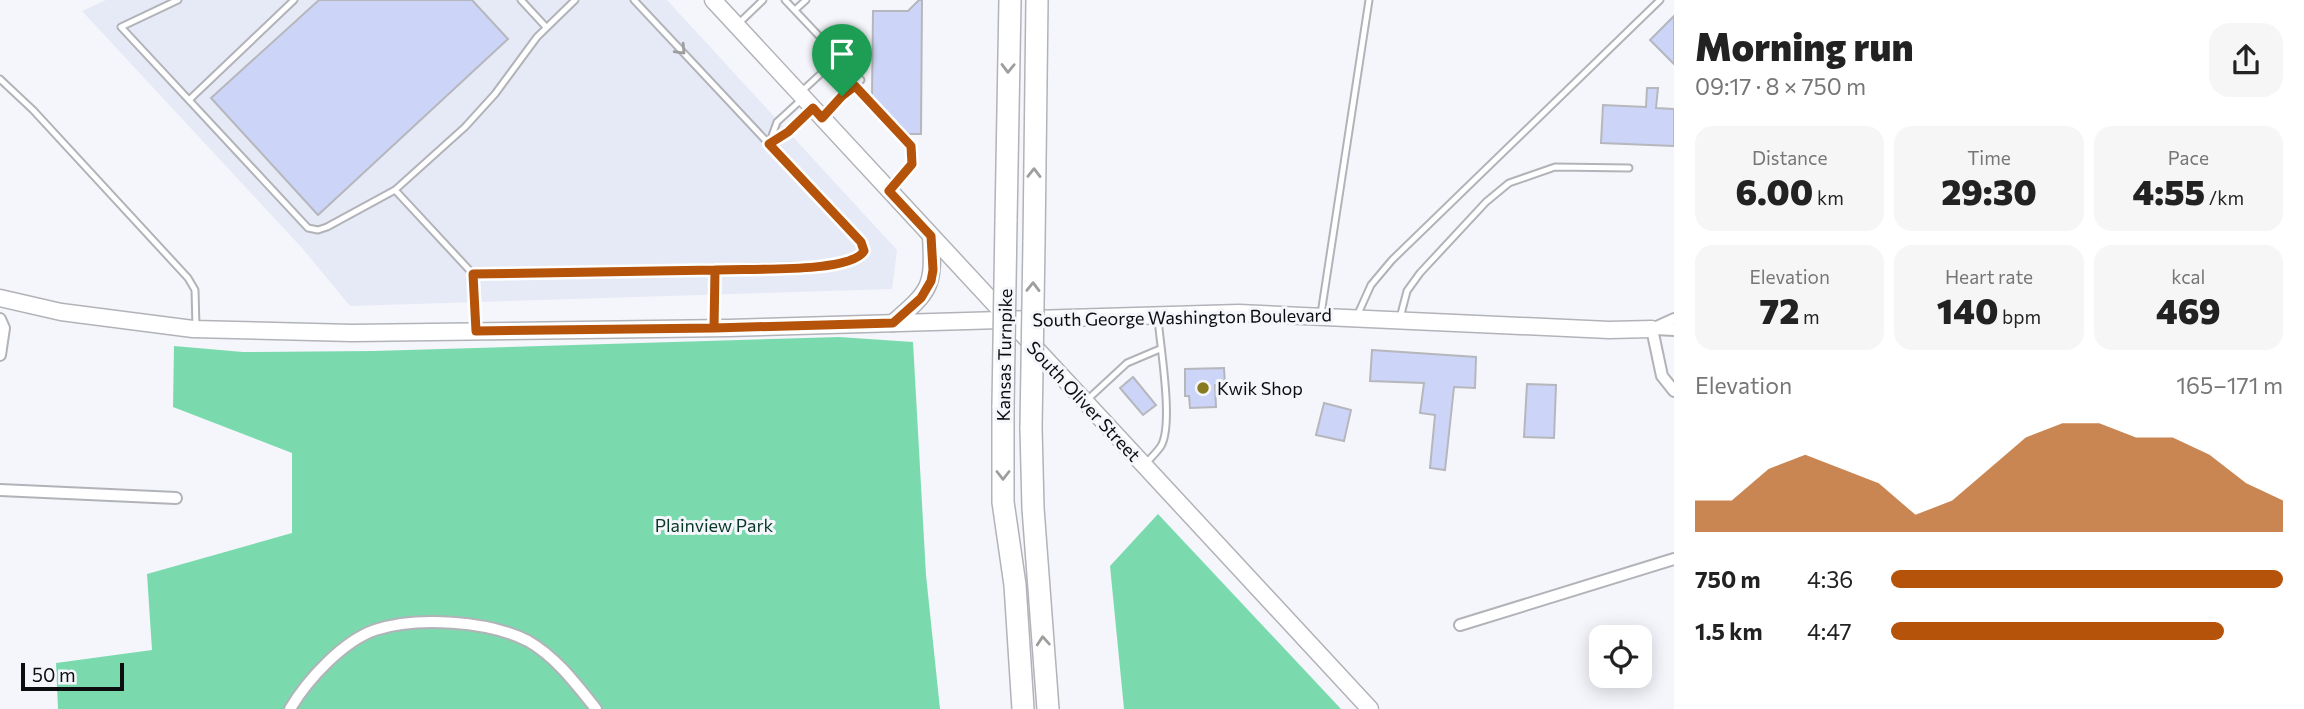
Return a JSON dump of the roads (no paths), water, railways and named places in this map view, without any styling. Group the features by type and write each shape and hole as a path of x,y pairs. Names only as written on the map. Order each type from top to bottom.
{"highway":[{"name":"Kansas Turnpike","path":"1010,0 1003,502 1015,585 1023,709"},
{"name":"Kansas Turnpike","path":"1037,0 1031,428 1033,508 1048,709"}],"street":[{"name":"South Oliver Street","path":"713,0 1370,709"},
{"path":"893,323 921,298 931,281 931,236"},
{"name":"South George Washington Boulevard","path":"0,298 61,312 197,329 476,331 714,328 1158,314 1321,314 1609,330 1652,329"},
{"path":"0,319 4,328 0,355"},
{"path":"1652,329 1674,319"},
{"path":"1652,329 1674,330"},
{"path":"1652,329 1662,376 1674,391"},
{"path":"0,490 176,498"},
{"path":"1460,625 1674,559"},
{"path":"290,709 303,687 335,656 375,630 429,622 479,624 528,642 567,672 596,709"}],"lane":[{"path":"178,0 121,27 308,228 317,230 395,190 468,124 546,27 575,0"},
{"path":"189,100 294,0"},
{"path":"521,0 546,27"},
{"path":"473,274 838,265 860,257 864,251 861,242 634,0"},
{"path":"737,25 763,0"},
{"path":"769,144 777,122 809,104 855,86 861,80 785,0"},
{"path":"795,10 806,0"},
{"path":"1321,314 1369,0"},
{"path":"1357,316 1371,285 1392,260 1660,0"},
{"path":"769,144 788,132 839,57"},
{"path":"0,79 33,110 188,278 195,290 197,329"},
{"path":"855,86 911,146 912,164 889,191"},
{"path":"1400,318 1407,291 1420,273 1460,227 1509,183 1555,167 1629,168"},
{"path":"395,190 473,274 476,331"},
{"path":"714,328 715,270"},
{"path":"1144,466 1162,445 1165,433 1165,380 1158,314"},
{"path":"1085,402 1127,363 1160,349"}],"place":[{"name":"Kwik Shop","path":"1203,388"}],"park label":[{"name":"Plainview Park","path":"714,525"}]}
